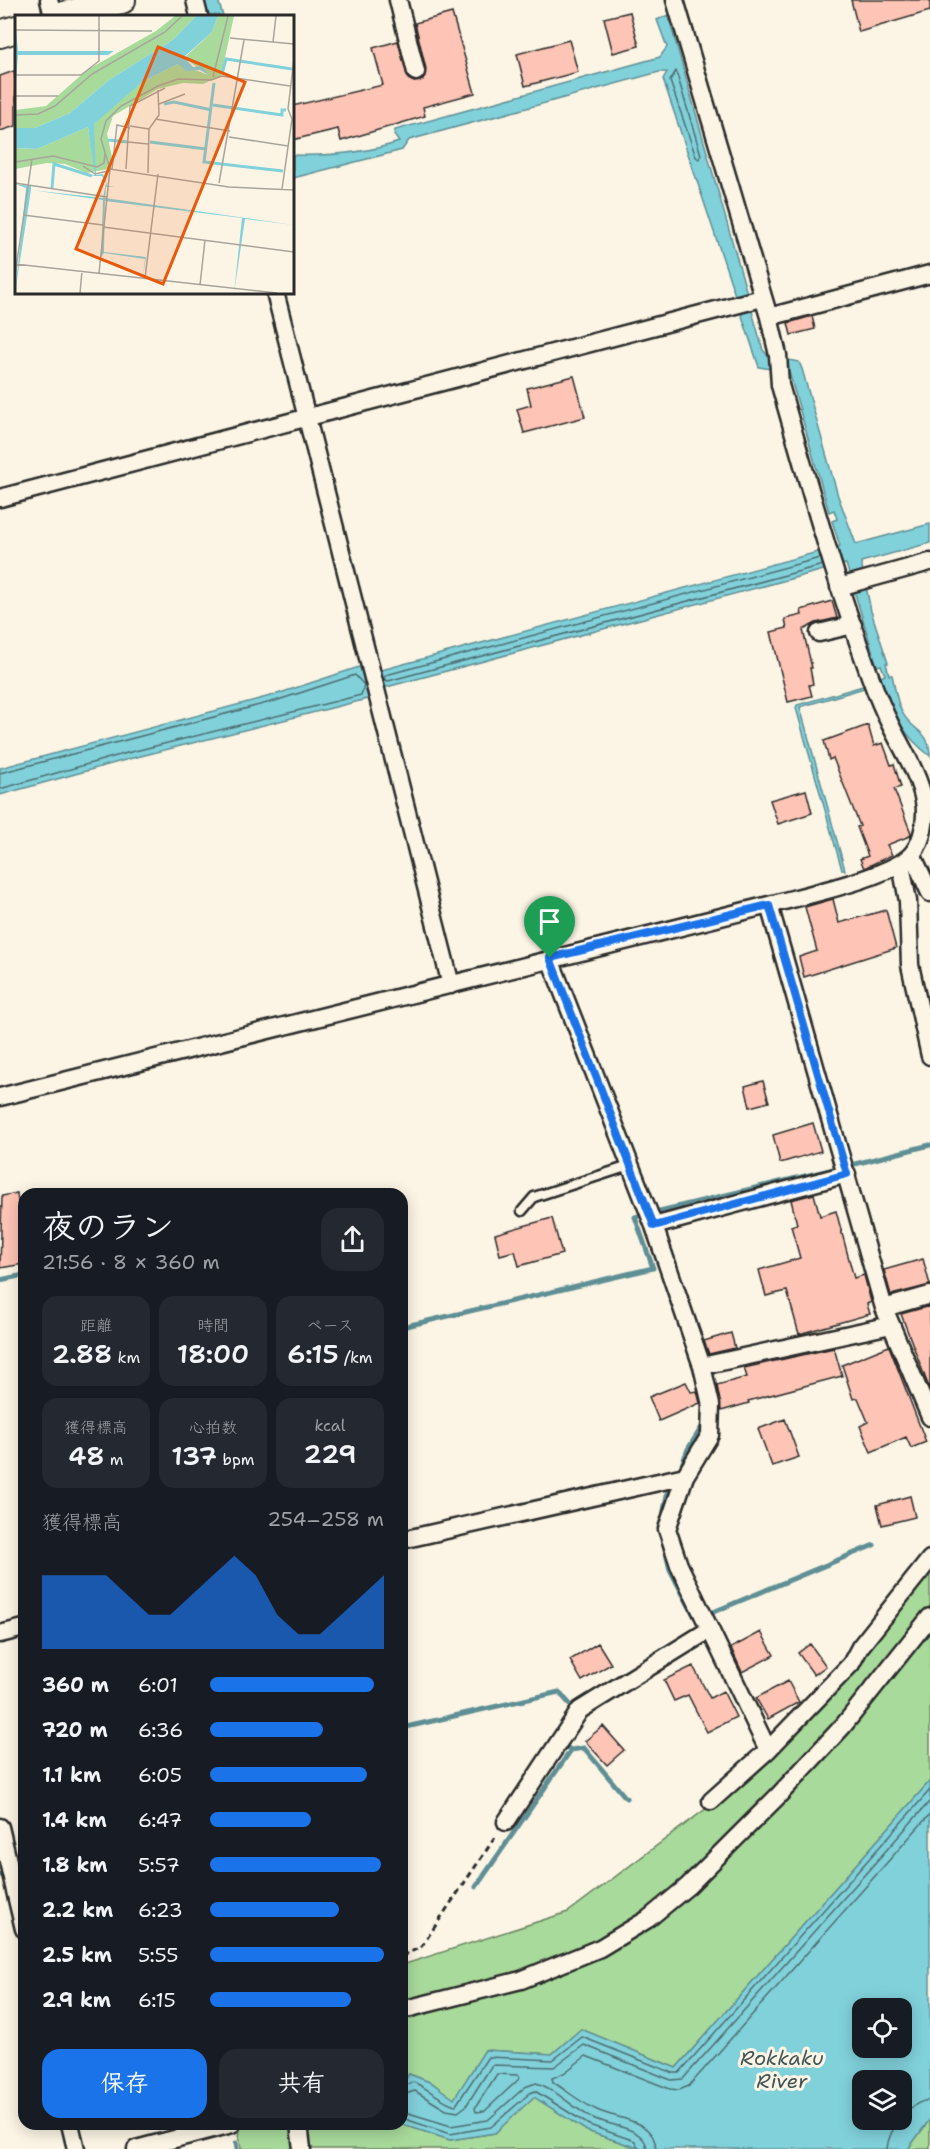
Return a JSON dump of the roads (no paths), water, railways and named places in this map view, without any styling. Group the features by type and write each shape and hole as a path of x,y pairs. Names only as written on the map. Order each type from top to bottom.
{"main road":[{"path":"64,15 122,0"},
{"path":"0,34 15,29"}],"street":[{"path":"49,0 54,15"},
{"path":"195,0 199,15"},
{"path":"398,0 416,72"},
{"path":"0,1097 769,905 875,875 907,859 922,838 926,825 924,802 915,772 873,683 837,583 780,385 779,363 769,316 750,302 675,0"},
{"path":"769,316 930,274"},
{"path":"276,294 451,985"},
{"path":"0,498 750,302"},
{"path":"837,583 874,577 930,562"},
{"path":"819,633 853,625"},
{"path":"907,859 930,893"},
{"path":"907,859 910,964 930,1056"},
{"path":"769,905 884,1308 930,1417"},
{"path":"550,958 629,1166 651,1217 702,1366 711,1405 710,1435 677,1477 667,1529 679,1565 768,1750"},
{"path":"651,1217 846,1169"},
{"path":"884,1308 930,1295"},
{"path":"702,1366 891,1325"},
{"path":"408,1539 677,1477"},
{"path":"711,1801 768,1750 851,1664 860,1647 930,1559"},
{"path":"408,2008 521,1980 600,1948 648,1919 688,1886 778,1796 843,1726 930,1617"},
{"path":"506,1822 580,1710 705,1619"},
{"path":"0,1634 18,1630"},
{"path":"0,1827 18,1903"},
{"path":"71,2130 76,2149"},
{"path":"136,2149 209,2130"},
{"path":"300,2130 302,2149"}],"lane":[{"path":"522,1211 534,1197 629,1166"}],"water":[{"path":"204,0 218,0 223,15 207,14"},
{"path":"668,15 763,350 768,356 799,362 838,496 856,544 930,524 930,543 861,562 871,611 888,663 886,663 889,675 892,675 898,703 906,719 924,736 930,756 912,740 900,724 881,683 800,707 845,870 842,870 796,708 797,705 880,681 879,678 885,675 881,665 877,666 846,564 383,688 371,698 129,759 0,795 0,768 274,695 362,666 378,671 840,546 832,521 837,519 834,510 829,512 789,372 759,367 663,79 667,72 659,72 409,140 402,150 294,178 294,155 346,153 386,146 399,142 394,135 395,130 660,57 667,47 657,20"},
{"name":"Rokkaku River","path":"930,1781 930,2119 908,2149 641,2149 587,2131 534,2097 495,2133 450,2140 408,2126 409,2074 432,2083 454,2099 485,2050 552,2054 581,2029 676,2068"}],"waterway":[{"path":"847,1166 930,1145"},
{"path":"408,1326 653,1268 635,1217 838,1168"},
{"path":"0,1280 18,1276"},
{"path":"680,1470 688,1449 705,1422"},
{"path":"661,1526 668,1490 672,1483"},
{"path":"663,1541 670,1570 695,1617"},
{"path":"706,1615 874,1545"},
{"path":"408,1727 559,1692 575,1710"},
{"path":"476,1887 571,1750 560,1743"},
{"path":"571,1750 584,1748 626,1798"},
{"path":"0,1875 18,1870"},
{"path":"236,2143 237,2149"}]}
